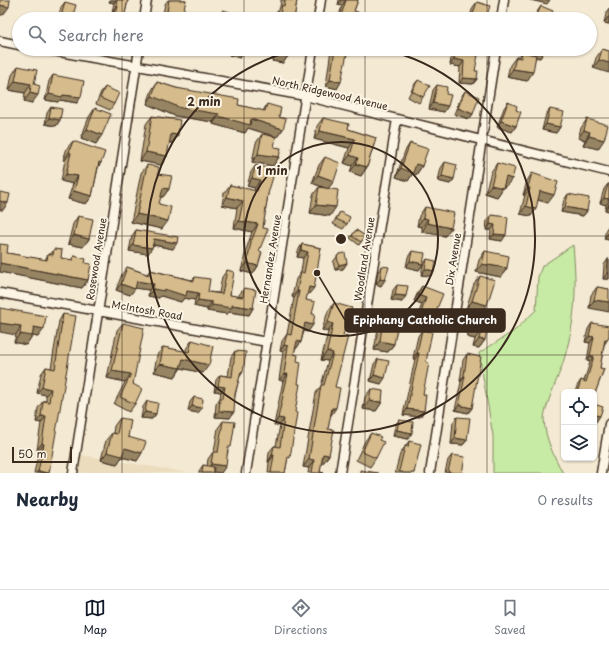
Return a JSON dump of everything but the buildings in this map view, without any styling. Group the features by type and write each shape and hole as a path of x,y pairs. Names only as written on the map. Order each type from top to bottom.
{"street":[{"path":"145,12 147,0"},
{"path":"319,12 320,0"},
{"path":"502,12 504,0"},
{"path":"0,41 12,44"},
{"name":"North Ridgewood Avenue","path":"81,56 305,96 609,172"},
{"name":"Rosewood Avenue","path":"73,473 138,56"},
{"name":"Hernandez Avenue","path":"246,473 312,56"},
{"name":"Dix Avenue","path":"430,473 495,56"},
{"name":"Woodland Avenue","path":"340,473 397,119"},
{"name":"McIntosh Road","path":"0,293 267,342"},
{"path":"601,473 609,424"}],"shaded area":[{"path":"81,455 166,469 188,473 78,473"}],"green space":[{"path":"573,245 575,291 571,333 563,363 549,400 544,419 548,440 553,454 563,473 493,473 493,436 479,353 514,331 536,310 538,277 542,266"}],"place":[{"name":"Epiphany Catholic Church","path":"317,273"}]}
